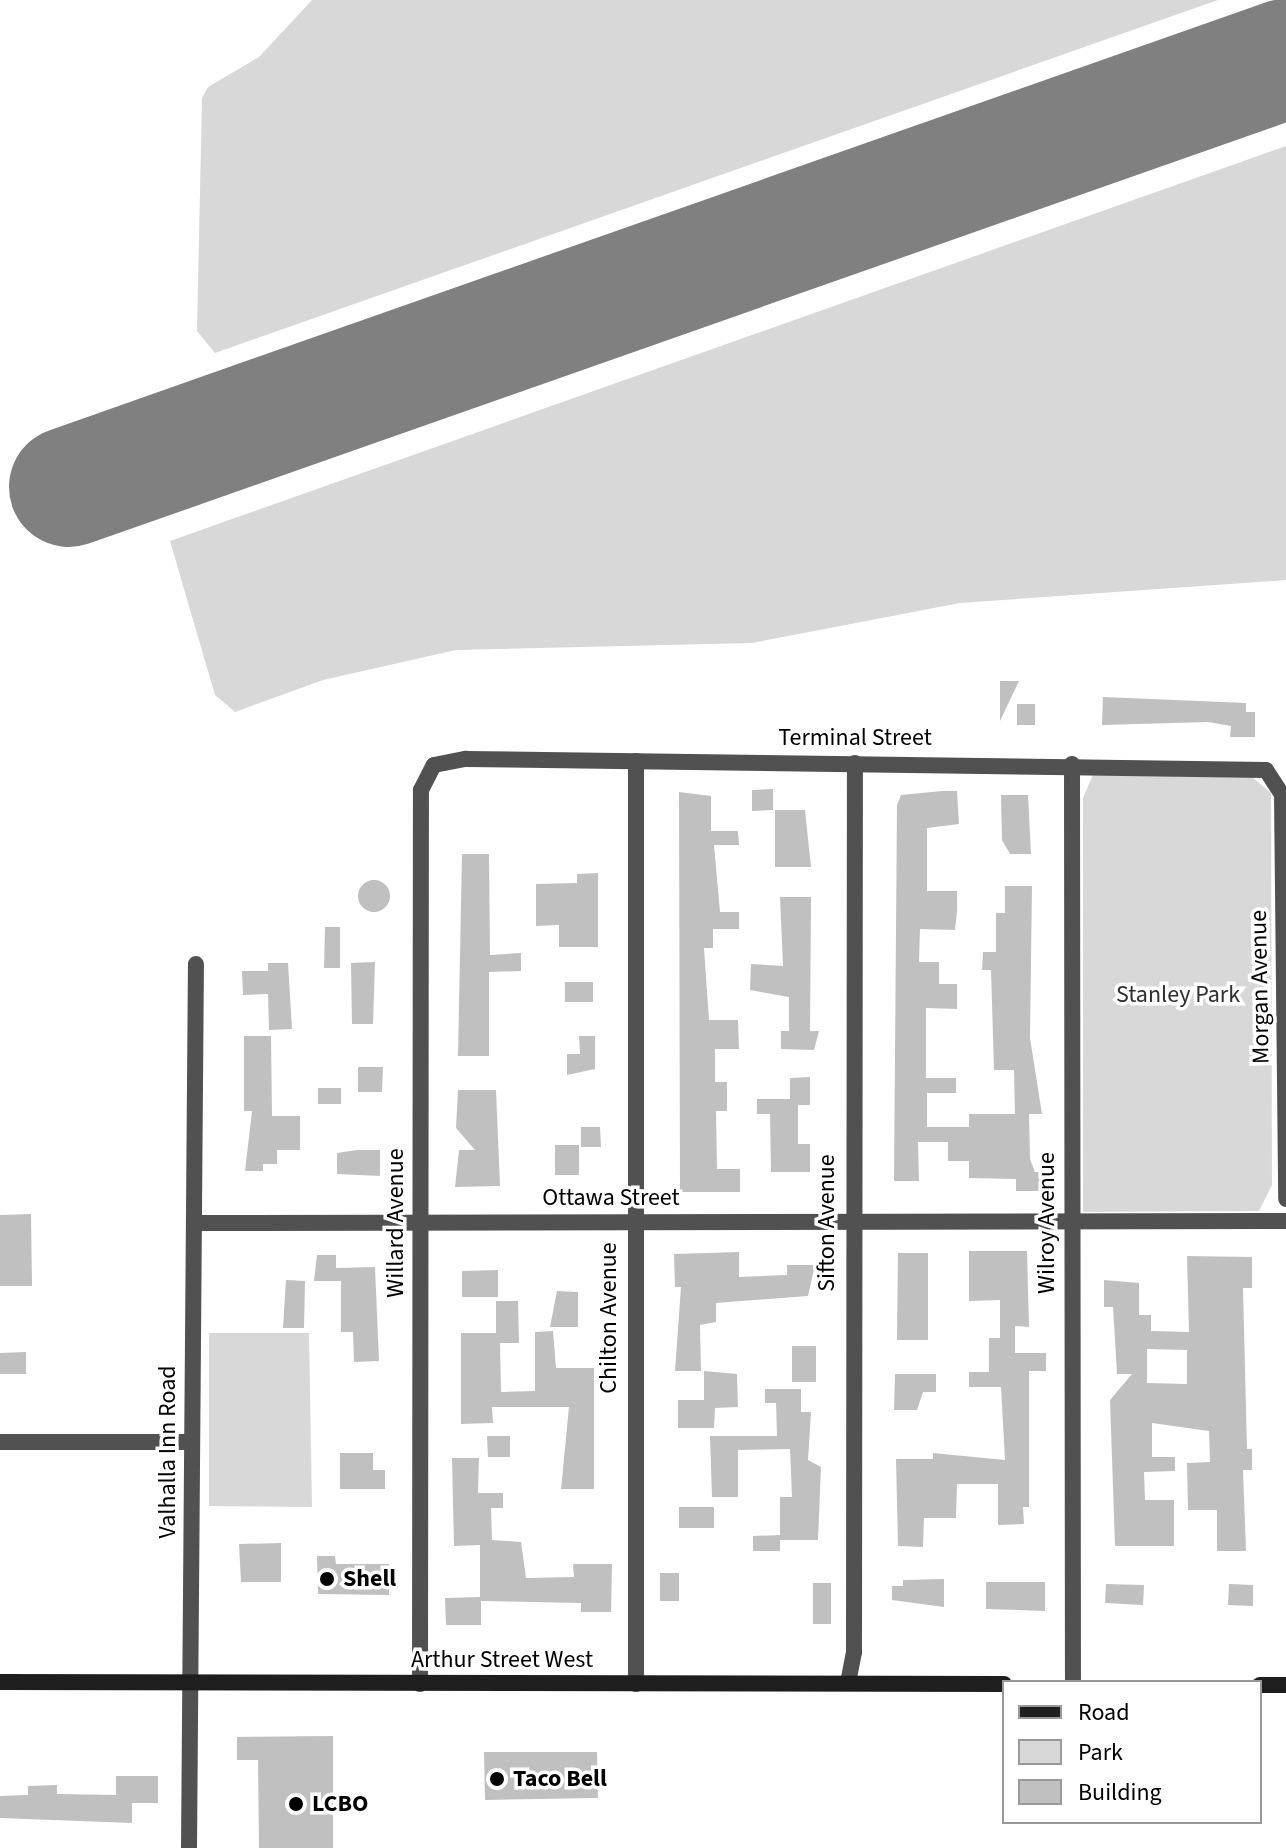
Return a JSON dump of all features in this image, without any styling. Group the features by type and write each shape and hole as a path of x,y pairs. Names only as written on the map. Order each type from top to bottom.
{"main road":[{"name":"Arthur Street West","path":"0,1682 1002,1684"},
{"path":"1262,1685 1286,1685"}],"street":[{"name":"Terminal Street","path":"434,765 448,759 1256,765 1274,776"},
{"name":"Chilton Avenue","path":"636,761 633,1221 636,1684"},
{"name":"Sifton Avenue","path":"848,1683 854,1556 851,1221 855,763"},
{"name":"Wilroy Avenue","path":"1072,764 1073,1680"},
{"name":"Willard Avenue","path":"420,1684 421,790 434,765"},
{"name":"Morgan Avenue","path":"1274,776 1282,795 1286,1199"},
{"path":"194,1223 196,964"},
{"name":"Ottawa Street","path":"194,1223 1286,1221"},
{"name":"Valhalla Inn Road","path":"189,1848 194,1223"},
{"path":"0,1442 192,1442"}],"green space":[{"path":"312,0 1218,0 215,353 197,331 202,98 208,87 259,57"},
{"path":"1286,146 1286,580 960,603 752,643 456,650 323,680 235,712 215,695 170,541"},
{"name":"Stanley Park","path":"1093,775 1252,777 1271,793 1272,1185 1259,1211 1083,1212 1083,798"},
{"path":"209,1333 309,1333 312,1507 209,1506"}],"building":[{"path":"1000,681 1019,681 1000,721"},
{"path":"1103,697 1246,703 1246,712 1255,712 1255,737 1230,737 1231,726 1208,722 1102,725"},
{"path":"1017,704 1035,704 1035,725 1017,725"},
{"path":"773,789 773,810 752,811 752,790"},
{"path":"957,791 959,824 927,828 927,891 957,891 955,930 920,929 919,962 939,962 939,984 957,984 957,1009 926,1008 926,1078 956,1078 956,1093 927,1093 927,1127 969,1127 969,1114 1015,1114 1014,1070 994,1070 991,970 982,970 983,952 996,952 996,913 1005,913 1005,886 1032,886 1030,1038 1042,1114 1029,1114 1030,1159 1035,1172 1043,1172 1043,1191 1016,1191 1016,1179 969,1178 969,1161 948,1161 948,1142 918,1142 919,1181 894,1181 897,805 901,795"},
{"path":"679,792 711,796 711,831 738,831 739,845 714,845 720,912 739,912 739,929 713,929 713,948 704,948 709,1020 738,1020 739,1049 715,1049 715,1082 727,1082 727,1111 716,1111 717,1169 740,1169 740,1192 680,1192"},
{"path":"1001,795 1028,795 1031,854 1010,854 1002,840"},
{"path":"775,810 805,810 811,867 775,867"},
{"path":"462,854 489,854 490,955 521,953 521,971 489,972 489,1056 458,1056"},
{"path":"598,873 598,947 559,947 559,925 536,926 536,884 577,883 577,874"},
{"path":"374,880 385,885 390,896 385,907 374,912 363,907 358,896 363,885"},
{"path":"780,897 811,897 810,1031 819,1031 814,1050 781,1049 781,1031 789,1031 789,997 750,990 751,964 783,966"},
{"path":"325,927 340,927 340,968 324,968"},
{"path":"375,962 373,1024 352,1024 351,963"},
{"path":"268,963 288,963 292,1029 269,1030 268,994 243,995 242,971 268,971"},
{"path":"565,982 593,982 593,1002 565,1002"},
{"path":"244,1036 271,1036 272,1116 300,1116 300,1150 277,1150 277,1164 263,1164 263,1171 245,1171 252,1111 244,1111"},
{"path":"579,1036 595,1036 595,1069 567,1075 567,1054 580,1054"},
{"path":"358,1067 383,1067 382,1092 358,1092"},
{"path":"810,1077 810,1105 798,1105 798,1144 810,1144 810,1172 771,1172 770,1114 757,1114 757,1099 790,1099 790,1078"},
{"path":"318,1088 341,1088 341,1104 318,1104"},
{"path":"458,1090 496,1090 500,1186 455,1187 459,1150 475,1150 456,1128"},
{"path":"581,1127 600,1127 601,1147 581,1147"},
{"path":"555,1145 579,1145 579,1175 555,1175"},
{"path":"380,1150 380,1176 337,1174 337,1153"},
{"path":"31,1214 32,1286 0,1286 0,1215"},
{"path":"969,1251 1027,1251 1029,1327 1015,1326 1015,1353 1046,1353 1046,1371 1029,1371 1029,1507 1023,1507 1024,1524 998,1525 998,1484 957,1484 956,1518 924,1518 923,1547 898,1546 896,1459 933,1459 933,1453 1005,1460 1001,1387 969,1387 969,1372 989,1372 989,1338 1000,1338 1000,1300 969,1301"},
{"path":"739,1252 739,1277 787,1275 787,1265 815,1265 808,1296 716,1303 716,1322 700,1325 701,1371 675,1371 681,1287 675,1287 674,1254"},
{"path":"898,1253 928,1253 928,1340 897,1340"},
{"path":"317,1255 336,1255 336,1268 375,1267 379,1361 354,1362 353,1332 341,1332 341,1281 314,1281"},
{"path":"1187,1256 1252,1257 1252,1288 1243,1288 1247,1449 1252,1449 1252,1470 1243,1470 1246,1551 1217,1551 1217,1510 1188,1510 1187,1463 1210,1462 1209,1431 1152,1423 1152,1457 1175,1457 1175,1471 1144,1472 1145,1500 1174,1500 1174,1546 1115,1546 1110,1400 1132,1374 1117,1374 1113,1307 1104,1307 1104,1280 1139,1283 1139,1315 1151,1315 1151,1331 1189,1332","holes":["1147,1349 1187,1350 1187,1384 1147,1383"]},
{"path":"498,1270 498,1297 462,1297 462,1271"},
{"path":"286,1280 305,1281 304,1328 283,1328"},
{"path":"557,1291 578,1292 578,1327 550,1327"},
{"path":"496,1301 518,1301 519,1343 500,1343 501,1392 535,1391 535,1332 553,1331 556,1368 594,1368 594,1489 561,1489 569,1407 492,1407 493,1423 461,1424 461,1333 496,1333"},
{"path":"792,1346 816,1346 816,1382 792,1382"},
{"path":"26,1352 26,1374 0,1374 0,1353"},
{"path":"704,1371 737,1374 738,1407 715,1408 714,1428 678,1428 678,1400 704,1400"},
{"path":"895,1374 936,1374 936,1392 923,1392 917,1410 894,1410"},
{"path":"765,1389 801,1389 801,1412 811,1412 808,1460 821,1467 818,1540 780,1540 780,1497 792,1497 790,1449 738,1450 738,1497 712,1497 710,1436 777,1436 776,1403 765,1403"},
{"path":"487,1436 510,1436 510,1457 488,1457"},
{"path":"340,1453 373,1453 373,1470 385,1470 385,1489 340,1489"},
{"path":"452,1458 479,1458 478,1493 503,1493 503,1508 491,1508 492,1540 521,1542 526,1578 574,1577 573,1564 612,1564 611,1612 581,1612 581,1603 481,1601 481,1625 446,1625 445,1598 480,1597 480,1545 454,1546"},
{"path":"679,1507 714,1507 714,1528 679,1528"},
{"path":"780,1535 780,1551 753,1551 753,1536"},
{"path":"281,1543 281,1582 241,1582 239,1544"},
{"path":"317,1556 335,1556 336,1564 389,1564 389,1595 318,1594"},
{"path":"660,1573 679,1573 679,1601 660,1601"},
{"path":"944,1579 944,1607 892,1600 892,1586 903,1586 903,1580"},
{"path":"986,1582 1045,1582 1045,1611 986,1609"},
{"path":"813,1583 831,1583 831,1624 813,1624"},
{"path":"1106,1584 1144,1585 1143,1605 1105,1603"},
{"path":"1229,1584 1253,1585 1253,1606 1228,1605"},
{"name":"LCBO","path":"333,1736 333,1848 259,1848 258,1760 237,1760 237,1737"},
{"path":"484,1752 597,1752 598,1798 485,1800"},
{"path":"116,1776 158,1776 158,1803 132,1803 132,1823 0,1818 0,1796 28,1795 28,1786 57,1785 57,1794 116,1795"}],"taxiway":[{"path":"1147,101 1286,53"}],"runway":[{"path":"69,487 1286,59"}],"place":[{"name":"Shell","path":"327,1579"},
{"name":"Taco Bell","path":"497,1779"},
{"name":"LCBO","path":"296,1804"}]}
